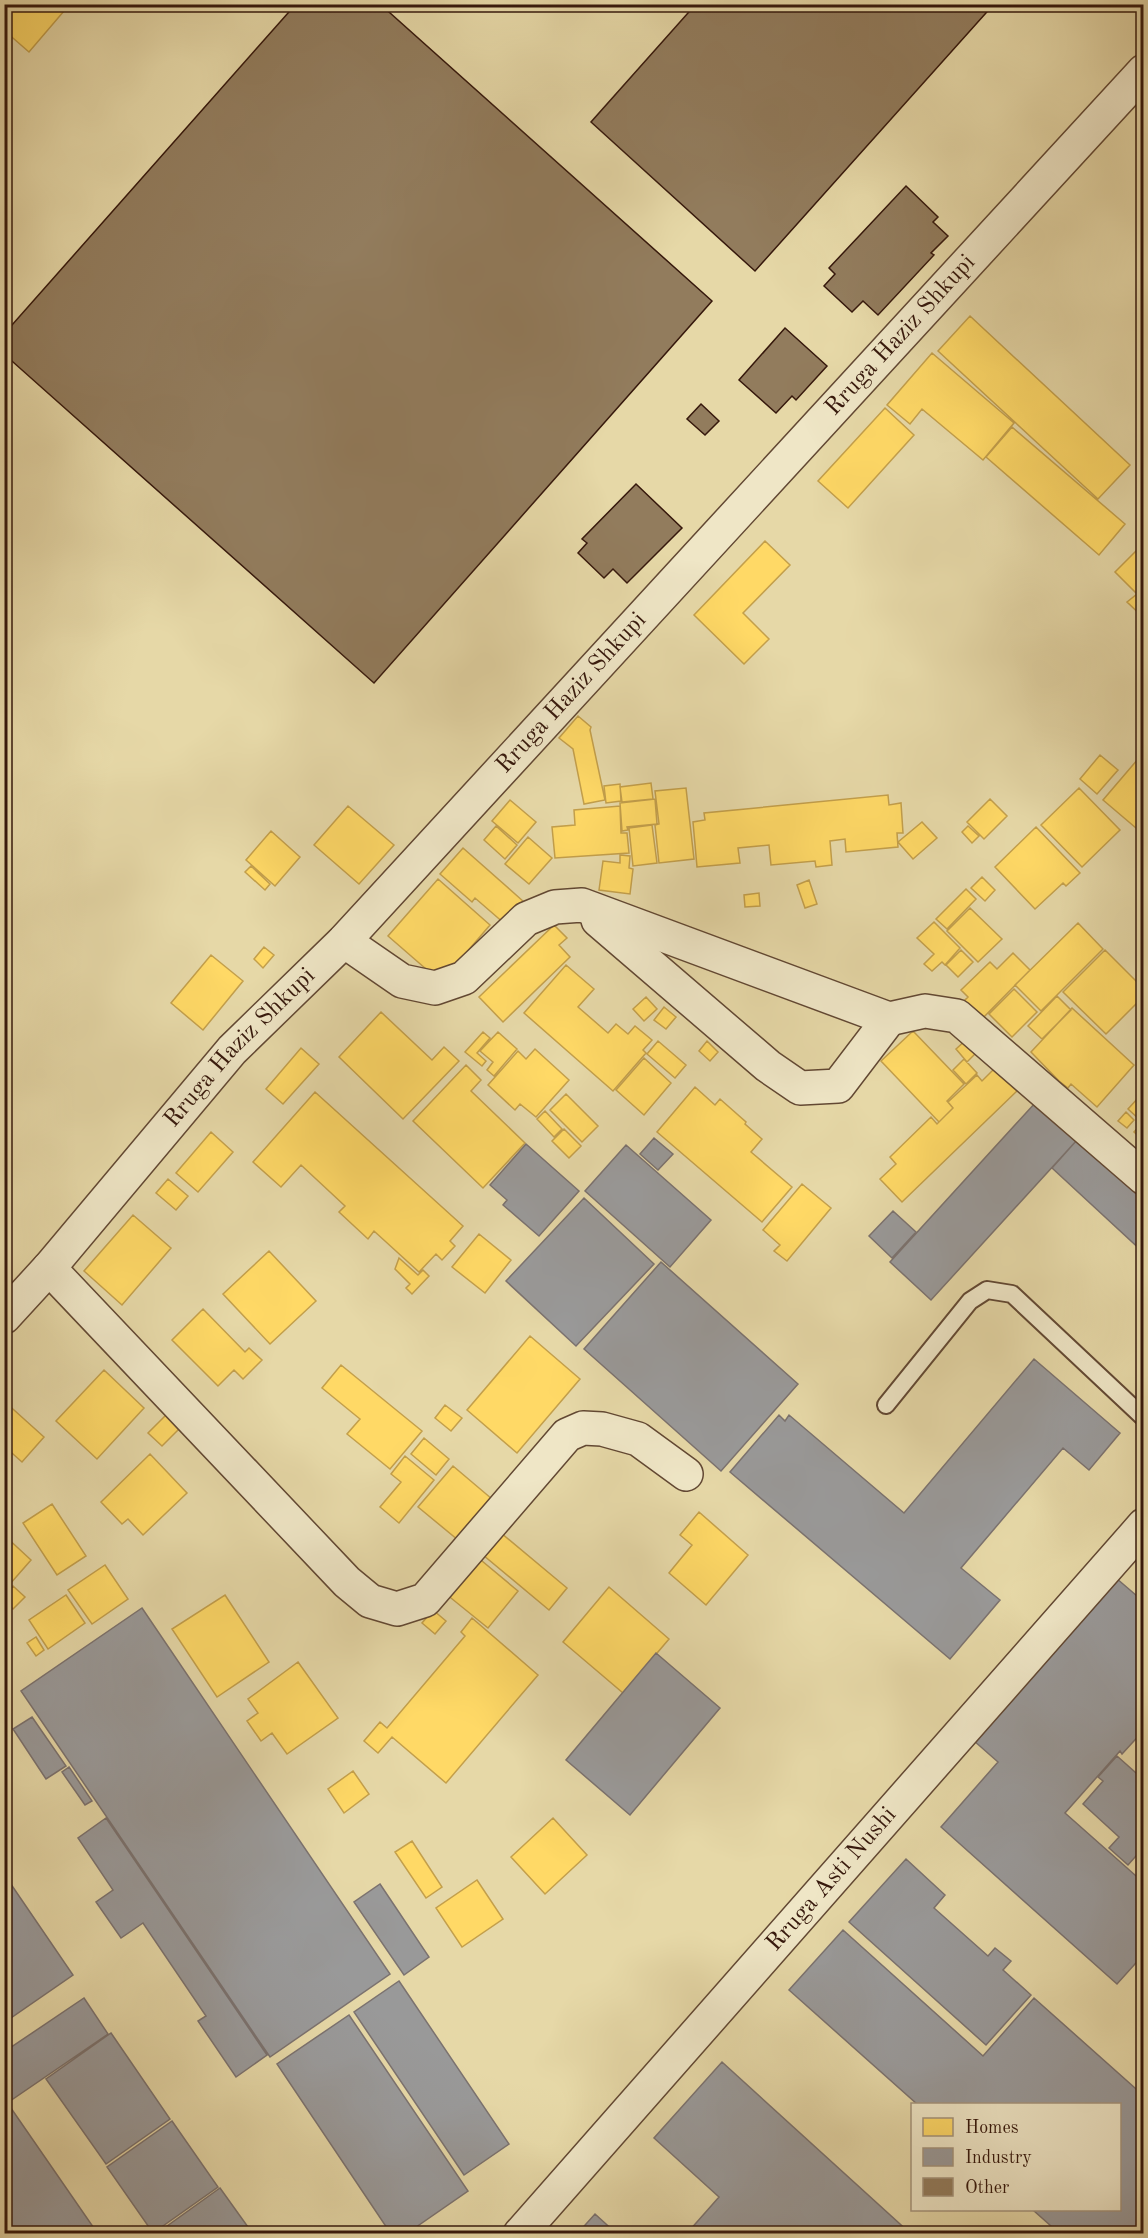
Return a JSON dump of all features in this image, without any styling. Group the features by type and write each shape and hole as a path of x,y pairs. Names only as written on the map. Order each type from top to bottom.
{"street":[{"name":"Rruga Haziz Shkupi","path":"4,1317 50,1268 232,1050 344,941 1143,71"},
{"path":"582,905 768,1066 800,1088 838,1086 889,1019"},
{"path":"344,941 402,981 435,988 464,978 526,919 555,907 582,905 889,1019 925,1011 957,1016 1143,1178"},
{"path":"50,1268 347,1582 370,1601 397,1609 425,1600 567,1435 583,1428 602,1429 638,1438 686,1474"},
{"name":"Rruga Asti Nushi","path":"520,2234 1143,1525"}],"lane":[{"path":"886,1405 969,1301 987,1290 1012,1294 1143,1418"}],"building: Homes":[{"path":"4,4 70,4 29,52 6,32 4,34"},
{"path":"970,316 1130,465 1098,499 938,351"},
{"path":"932,353 1014,423 983,460 922,409 910,424 887,405"},
{"path":"885,408 914,435 848,508 818,481"},
{"path":"1012,427 1125,524 1099,555 986,457"},
{"path":"765,541 790,565 743,613 769,639 744,664 694,615"},
{"path":"1141,546 1144,548 1144,618 1127,602 1137,594 1115,572"},
{"path":"578,716 591,727 605,800 584,804 573,749 559,738"},
{"path":"1100,755 1118,770 1097,794 1080,779"},
{"path":"1138,759 1144,764 1144,819 1136,828 1103,800"},
{"path":"651,783 653,799 622,802 620,787"},
{"path":"620,784 621,801 606,803 604,786"},
{"path":"686,788 694,859 659,863 655,825 659,824 655,791"},
{"path":"1079,788 1120,830 1082,867 1041,825"},
{"path":"888,795 889,805 901,803 903,833 897,833 898,847 846,852 845,839 830,841 832,865 816,867 815,861 771,865 769,845 738,848 740,863 697,867 693,822 705,820 704,813"},
{"path":"655,799 657,824 627,827 628,830 622,831 620,803"},
{"path":"990,799 1007,816 984,839 967,822"},
{"path":"510,800 536,822 518,843 492,821"},
{"path":"348,806 394,845 359,884 314,845"},
{"path":"620,806 621,833 627,833 629,853 555,858 552,827 575,825 574,810"},
{"path":"922,822 937,838 913,859 898,842"},
{"path":"652,825 657,863 633,866 629,828"},
{"path":"496,826 517,845 505,859 484,840"},
{"path":"968,826 979,836 972,843 962,832"},
{"path":"1036,827 1080,873 1066,886 1063,883 1035,909 995,867"},
{"path":"271,831 300,857 275,886 246,860"},
{"path":"528,837 552,858 529,884 505,864"},
{"path":"463,848 524,902 505,924 475,898 472,902 440,874"},
{"path":"620,855 630,856 629,868 633,869 630,894 599,890 603,861 620,863"},
{"path":"251,866 270,884 265,890 245,872"},
{"path":"982,877 995,890 985,901 971,888"},
{"path":"438,879 490,925 441,982 388,936"},
{"path":"809,880 817,904 805,908 797,885"},
{"path":"966,889 976,899 947,929 936,919"},
{"path":"759,893 760,906 745,907 744,895"},
{"path":"970,908 1002,939 978,962 947,931"},
{"path":"934,922 960,948 945,965 942,962 932,971 924,964 934,954 917,938"},
{"path":"1078,923 1103,949 1041,1011 1015,985"},
{"path":"554,925 567,938 559,945 570,957 503,1022 479,997"},
{"path":"264,947 274,955 263,968 254,959"},
{"path":"961,950 973,962 958,977 946,965"},
{"path":"1105,950 1144,989 1144,996 1106,1034 1063,992"},
{"path":"1013,953 1030,970 979,1022 961,1004 968,997 961,990 990,962 997,969"},
{"path":"211,955 243,981 203,1030 171,1003"},
{"path":"566,965 594,989 578,1007 608,1033 616,1024 628,1034 635,1026 652,1040 643,1050 646,1053 613,1091 524,1013"},
{"path":"1014,989 1037,1012 1012,1037 989,1014"},
{"path":"1057,996 1071,1010 1042,1039 1028,1026"},
{"path":"646,997 657,1009 644,1021 633,1009"},
{"path":"664,1007 676,1017 666,1029 654,1020"},
{"path":"1072,1008 1134,1065 1097,1107 1071,1084 1068,1088 1059,1081 1031,1052"},
{"path":"381,1012 432,1060 444,1047 459,1061 403,1119 339,1057"},
{"path":"913,1031 964,1084 947,1101 953,1108 939,1122 881,1061"},
{"path":"483,1032 490,1038 477,1053 486,1061 482,1066 465,1052"},
{"path":"498,1032 517,1049 494,1076 487,1070 493,1062 480,1051"},
{"path":"968,1038 979,1050 967,1062 956,1049"},
{"path":"658,1041 686,1065 675,1078 647,1054"},
{"path":"707,1041 718,1052 710,1061 699,1051"},
{"path":"301,1048 319,1064 283,1104 266,1089"},
{"path":"535,1049 569,1080 536,1117 520,1104 515,1110 488,1085 518,1051 526,1059"},
{"path":"644,1058 671,1083 644,1115 616,1090"},
{"path":"964,1059 977,1073 966,1084 953,1070"},
{"path":"466,1065 481,1080 471,1091 525,1143 483,1188 413,1121"},
{"path":"997,1066 1019,1089 902,1202 880,1179 896,1164 890,1157 931,1117 937,1124 953,1108 948,1102 977,1075 982,1081"},
{"path":"695,1087 715,1105 720,1099 746,1122 745,1124 762,1139 751,1152 792,1187 762,1222 657,1132"},
{"path":"315,1092 463,1226 450,1241 455,1246 442,1260 436,1254 419,1272 374,1231 368,1239 339,1212 345,1206 301,1165 281,1187 253,1162"},
{"path":"566,1094 598,1126 582,1142 550,1110"},
{"path":"1138,1098 1144,1103 1144,1117 1140,1120 1128,1109"},
{"path":"545,1111 562,1129 554,1137 537,1119"},
{"path":"1126,1112 1134,1120 1127,1128 1118,1121"},
{"path":"1144,1121 1144,1141 1134,1132"},
{"path":"564,1129 581,1146 569,1158 552,1141"},
{"path":"211,1132 233,1152 198,1192 176,1173"},
{"path":"168,1179 188,1196 176,1210 156,1193"},
{"path":"802,1184 831,1208 787,1261 774,1251 780,1245 763,1230"},
{"path":"133,1215 171,1248 122,1305 84,1271"},
{"path":"479,1234 511,1260 485,1293 452,1267"},
{"path":"269,1251 316,1301 270,1344 223,1294"},
{"path":"399,1258 418,1275 423,1270 429,1276 412,1294 406,1288 410,1284 395,1269"},
{"path":"203,1309 245,1352 249,1348 262,1360 243,1379 234,1370 218,1386 172,1340"},
{"path":"530,1336 580,1379 517,1453 467,1410"},
{"path":"341,1365 422,1431 390,1469 347,1434 360,1419 322,1388"},
{"path":"104,1370 144,1408 97,1459 56,1421"},
{"path":"4,1401 44,1437 22,1462 4,1446"},
{"path":"445,1405 462,1418 451,1431 435,1418"},
{"path":"173,1408 186,1422 162,1446 148,1433"},
{"path":"424,1438 449,1459 436,1475 411,1454"},
{"path":"150,1454 187,1493 143,1535 128,1519 122,1524 101,1502"},
{"path":"405,1456 434,1480 399,1523 380,1507 401,1482 391,1474"},
{"path":"453,1466 492,1499 458,1540 418,1507"},
{"path":"52,1504 86,1556 57,1575 23,1523"},
{"path":"699,1512 748,1555 706,1605 669,1573 692,1545 680,1535"},
{"path":"495,1528 567,1588 549,1610 477,1550"},
{"path":"4,1535 31,1560 10,1584 4,1579"},
{"path":"476,1556 518,1591 488,1628 446,1594"},
{"path":"105,1565 128,1599 92,1624 68,1590"},
{"path":"13,1586 25,1597 13,1609 4,1601 4,1597"},
{"path":"609,1587 669,1639 623,1693 563,1642"},
{"path":"66,1595 85,1623 48,1649 29,1620"},
{"path":"225,1595 269,1662 217,1697 172,1629"},
{"path":"433,1610 446,1621 435,1634 422,1623"},
{"path":"472,1618 538,1675 446,1783 392,1737 378,1753 364,1741 380,1722 387,1728 465,1636 461,1632"},
{"path":"36,1637 44,1650 36,1656 27,1643"},
{"path":"298,1662 338,1718 287,1754 272,1733 261,1741 247,1721 258,1713 248,1699"},
{"path":"353,1771 369,1794 344,1813 328,1789"},
{"path":"553,1818 587,1855 545,1894 511,1857"},
{"path":"412,1841 442,1887 426,1898 395,1852"},
{"path":"477,1880 503,1919 462,1947 436,1908"}],"building: Industry":[{"path":"1036,1102 1077,1140 931,1300 890,1262"},
{"path":"654,1138 673,1154 658,1170 640,1154"},
{"path":"1077,1140 1144,1201 1144,1253 1052,1168"},
{"path":"526,1144 579,1191 539,1236 503,1205 507,1200 490,1185"},
{"path":"626,1145 711,1220 670,1267 585,1191"},
{"path":"584,1198 654,1264 576,1346 506,1281"},
{"path":"893,1211 916,1232 892,1258 869,1236"},
{"path":"661,1262 798,1384 721,1471 584,1349"},
{"path":"1034,1359 1120,1433 1089,1470 1063,1448 961,1568 1000,1600 950,1659 730,1472 779,1415 785,1421 789,1415 904,1513"},
{"path":"1116,1578 1144,1602 1144,1730 1122,1754 1120,1751 1065,1813 1144,1883 1144,1954 1117,1984 941,1827 998,1762 973,1740"},
{"path":"142,1608 390,1974 270,2057 21,1691"},
{"path":"656,1653 720,1708 630,1815 566,1760"},
{"path":"32,1717 66,1766 46,1779 13,1729"},
{"path":"1117,1756 1144,1780 1144,1847 1128,1865 1109,1848 1119,1837 1083,1804 1103,1781 1098,1777"},
{"path":"69,1767 92,1801 85,1805 62,1772"},
{"path":"106,1818 267,2055 236,2077 198,2021 206,2016 143,1923 121,1938 96,1902 113,1890 78,1838"},
{"path":"906,1859 945,1895 934,1908 988,1956 995,1948 1011,1961 1003,1970 1031,1995 986,2045 849,1922"},
{"path":"4,1874 73,1975 5,2022 4,2021"},
{"path":"380,1884 429,1957 404,1975 354,1902"},
{"path":"843,1930 983,2056 1034,1998 1144,2096 1144,2234 1060,2234 1034,2211 1121,2211 1121,2103 916,2103 789,1990"},
{"path":"399,1981 509,2144 464,2175 354,2012"},
{"path":"84,1998 108,2034 10,2101 4,2093 4,2052"},
{"path":"349,2015 468,2191 406,2234 391,2234 277,2064"},
{"path":"111,2033 170,2119 106,2164 46,2079"},
{"path":"722,2062 911,2234 692,2234 689,2231 719,2197 654,2138"},
{"path":"4,2098 98,2234 4,2234"},
{"path":"172,2121 218,2187 153,2233 107,2167"},
{"path":"220,2188 253,2234 156,2234"},
{"path":"595,2214 617,2234 577,2234"}],"building: Other":[{"path":"296,4 380,4 712,301 374,683 4,354 4,334"},
{"path":"696,4 994,4 755,271 591,122"},
{"path":"906,186 938,217 933,222 948,236 931,253 934,255 878,315 863,301 852,312 824,286 835,274 829,268"},
{"path":"785,328 827,366 796,400 792,396 776,413 739,380"},
{"path":"701,404 719,421 705,435 687,419"},
{"path":"636,484 682,528 627,583 613,569 604,578 578,553 587,543 582,539"}]}
